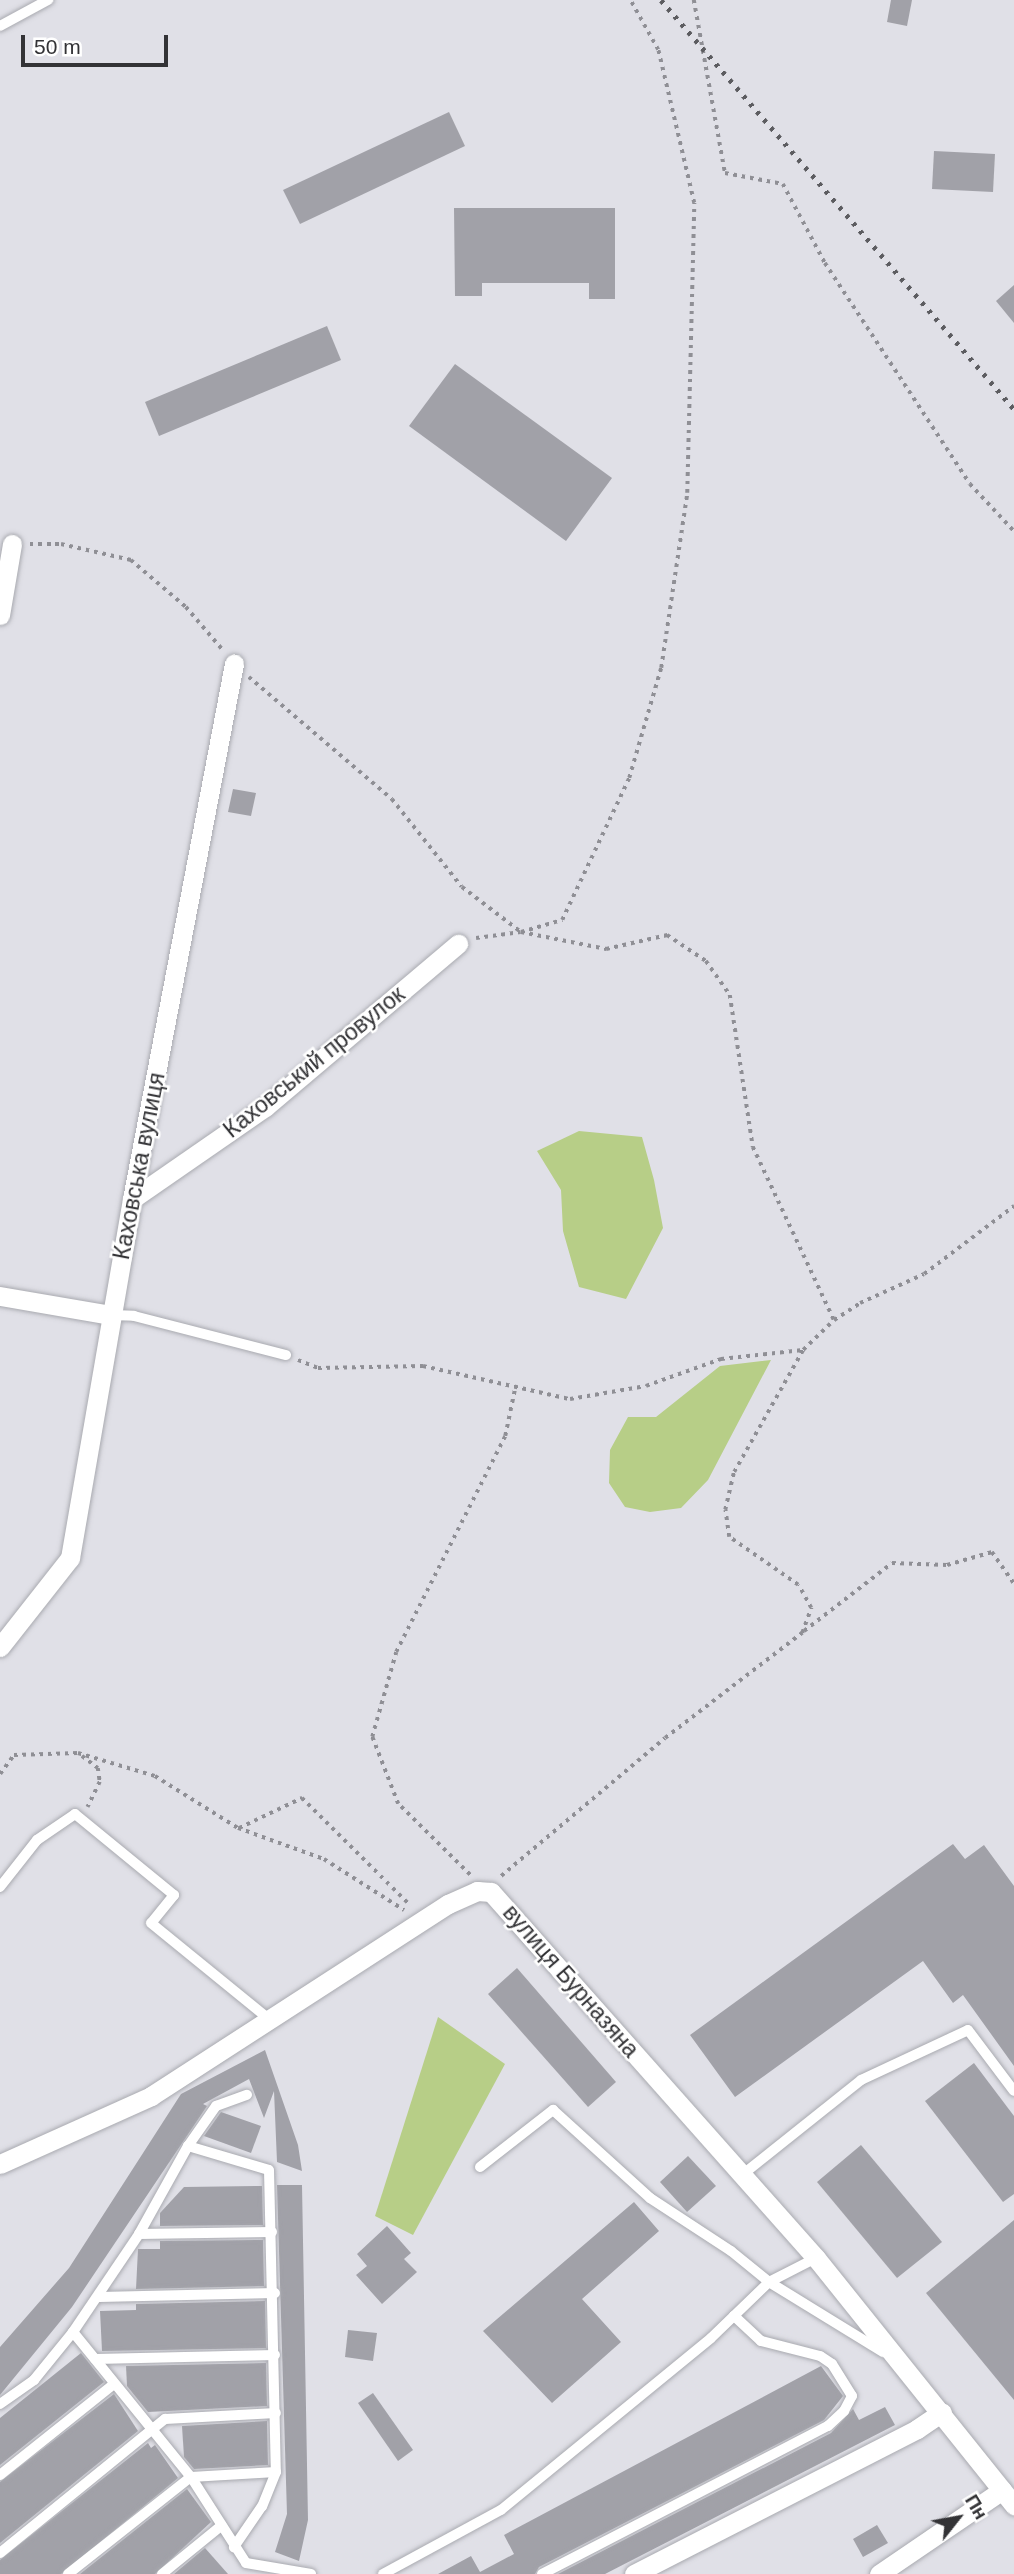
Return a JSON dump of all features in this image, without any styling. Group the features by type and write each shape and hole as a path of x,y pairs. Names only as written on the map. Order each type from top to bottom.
{"street":[{"path":"0,615 12,544"},
{"name":"Каховська вулиця","path":"0,1647 70,1558 132,1199 234,664"},
{"name":"Каховський провулок","path":"132,1199 265,1107 458,944"},
{"path":"0,1296 111,1315"},
{"name":"вулиця Бурназяна","path":"0,2164 151,2096 424,1920 465,1895 485,1890 500,1899 816,2258 905,2365 1008,2498"},
{"path":"634,2574 917,2429 942,2412"},
{"path":"879,2574 1008,2498"}],"lane":[{"path":"0,26 48,0"},
{"path":"111,1315 134,1316 286,1355"},
{"path":"0,1887 37,1840 75,1814 174,1895 151,1923 271,2020"},
{"path":"741,2175 862,2080 968,2030 1014,2091"},
{"path":"0,2404 34,2380 99,2297 139,2234 188,2146 216,2106 247,2095"},
{"path":"480,2167 553,2110 650,2198 731,2251 769,2282 905,2365"},
{"path":"188,2146 269,2170 275,2293 276,2472 262,2506 234,2547"},
{"path":"139,2234 272,2232"},
{"path":"383,2574 408,2563 501,2510 734,2316 769,2282 816,2258"},
{"path":"99,2297 275,2293"},
{"path":"542,2574 828,2427 844,2411 852,2396 832,2364 820,2356 761,2341 734,2316"},
{"path":"73,2332 191,2477 246,2563 311,2574"},
{"path":"95,2359 275,2356"},
{"path":"0,2475 114,2384"},
{"path":"0,2553 165,2419 276,2413"},
{"path":"68,2574 191,2477 276,2472"},
{"path":"162,2574 222,2525"},
{"path":"408,2563 412,2574"}],"path":[{"path":"458,944 479,937 521,932 562,920 628,778 661,668 687,493 694,203 658,50 630,0"},
{"path":"694,0 725,173 783,184 825,263 970,484 1014,531"},
{"path":"12,544 61,544 131,560 186,607 234,664 392,799 462,887 521,932 606,949 667,935 706,961 730,995 753,1147 834,1320"},
{"path":"802,1633 811,1608 798,1585 729,1537 725,1510 734,1472 803,1350 834,1320 860,1303 924,1274 1014,1206"},
{"path":"286,1355 318,1368 423,1366 570,1399 646,1386 721,1359 803,1350"},
{"path":"515,1388 505,1436 396,1651 372,1737 398,1804 485,1890 635,1762 892,1563 947,1565 992,1552 1014,1583"},
{"path":"0,1774 14,1755 78,1753 155,1776 238,1828 324,1859 424,1920"},
{"path":"78,1753 97,1768 100,1782 80,1818"},
{"path":"238,1828 302,1798 424,1920"}],"green space":[{"path":"579,1131 642,1137 663,1228 626,1299 579,1287 563,1231 561,1190 537,1151"},
{"path":"771,1360 708,1480 681,1508 650,1512 625,1507 609,1483 610,1450 628,1417 656,1417 720,1366"},
{"path":"438,2017 505,2064 413,2235 375,2216"}],"building":[{"path":"891,0 912,0 907,26 887,22"},
{"path":"449,112 465,146 300,224 283,190"},
{"path":"934,151 995,154 993,192 932,189"},
{"path":"454,208 615,208 615,299 589,299 589,283 482,283 482,296 455,296"},
{"path":"1014,285 1014,323 996,301"},
{"path":"327,326 341,360 159,436 145,402"},
{"path":"455,364 612,478 566,541 409,426"},
{"path":"233,789 256,793 251,816 228,812"},
{"path":"953,1844 965,1859 984,1845 1014,1886 1014,2066 963,1995 953,2003 923,1961 735,2097 690,2035"},
{"path":"517,1968 616,2082 588,2107 488,1994"},
{"path":"265,2050 298,2145 302,2171 277,2162 274,2091 264,2118 249,2079 203,2104 207,2106 72,2307 0,2395 0,2347 69,2268 181,2094"},
{"path":"974,2063 1014,2116 1014,2194 1003,2202 925,2101"},
{"path":"221,2112 261,2126 251,2153 204,2136"},
{"path":"861,2145 942,2242 897,2278 817,2182"},
{"path":"688,2156 716,2186 687,2212 660,2182"},
{"path":"277,2185 302,2185 308,2520 299,2561 275,2552 287,2514"},
{"path":"262,2186 263,2225 160,2226 160,2213 184,2187"},
{"path":"634,2202 659,2231 582,2299 621,2342 552,2403 483,2331"},
{"path":"1014,2220 1014,2400 926,2293"},
{"path":"387,2226 411,2253 404,2259 417,2272 382,2304 356,2275 367,2266 357,2254"},
{"path":"263,2240 264,2286 136,2289 138,2249 160,2249 160,2241"},
{"path":"265,2301 266,2348 102,2351 100,2311 136,2310 136,2304"},
{"path":"348,2330 377,2333 373,2361 345,2357"},
{"path":"81,2353 104,2382 0,2465 0,2418"},
{"path":"266,2363 267,2406 148,2412 127,2386 126,2366"},
{"path":"821,2366 843,2396 824,2420 539,2567 535,2574 438,2574 471,2556 480,2572 514,2554 504,2535"},
{"path":"373,2393 413,2450 398,2461 358,2403"},
{"path":"114,2394 138,2431 0,2543 0,2482"},
{"path":"885,2407 895,2425 605,2574 558,2574 831,2433 853,2409 859,2420"},
{"path":"267,2421 268,2465 194,2469 184,2457 182,2426"},
{"path":"148,2443 151,2448 155,2445 178,2478 61,2574 0,2574 0,2560"},
{"path":"187,2489 211,2522 155,2574 80,2574"},
{"path":"877,2525 888,2543 863,2557 853,2539"},
{"path":"205,2548 228,2574 174,2574"}],"railway":[{"path":"661,0 1014,409"}]}
